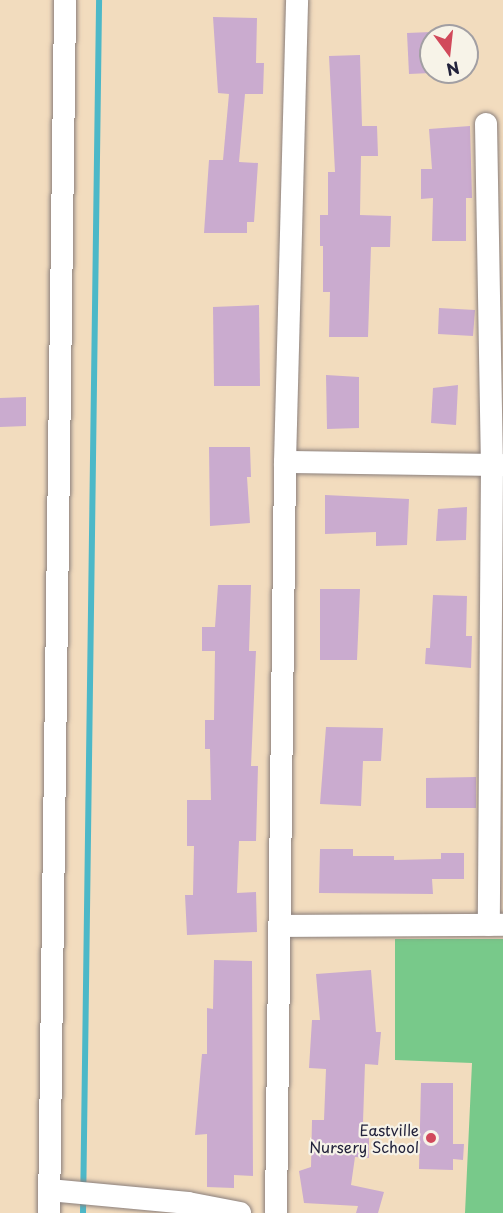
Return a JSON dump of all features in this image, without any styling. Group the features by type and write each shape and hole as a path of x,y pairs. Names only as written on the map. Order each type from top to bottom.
{"street":[{"path":"49,1213 55,1191 65,0"},
{"path":"276,1213 285,462 297,0"},
{"path":"281,926 496,925 498,465 486,124"},
{"path":"285,462 498,465"},
{"path":"55,1191 123,1196 240,1213"}],"green space":[{"path":"395,939 503,939 503,1213 465,1213 472,1063 395,1060"}],"building":[{"path":"213,17 257,18 256,63 264,63 263,94 245,94 239,162 258,163 254,222 247,222 247,233 204,233 209,160 223,160 229,94 218,93"},
{"path":"419,32 419,74 409,74 407,33"},
{"path":"360,55 362,126 377,126 378,156 361,156 360,215 391,216 390,247 371,247 368,337 329,337 330,292 323,292 320,215 328,215 328,172 335,172 329,56"},
{"path":"470,126 472,198 466,198 466,241 432,241 433,198 421,199 421,169 432,169 429,129"},
{"path":"259,305 260,386 214,386 213,307"},
{"path":"439,308 475,310 473,336 438,334"},
{"path":"326,375 359,377 359,428 327,429"},
{"path":"458,385 456,425 431,423 433,388"},
{"path":"26,397 26,426 0,427 0,398"},
{"path":"209,447 250,447 251,477 247,477 250,523 210,526"},
{"path":"325,495 409,499 407,545 376,546 376,532 325,534"},
{"path":"467,507 466,540 436,541 438,509"},
{"path":"218,585 251,585 249,651 256,651 251,766 258,766 256,841 239,841 237,893 256,892 257,932 187,935 185,895 193,895 194,846 187,846 187,800 211,800 210,749 205,749 205,720 214,720 215,651 202,651 202,627 215,627"},
{"path":"320,589 360,589 357,660 320,660"},
{"path":"433,595 467,596 466,636 472,636 471,668 425,664 426,648 430,648"},
{"path":"326,727 383,728 381,761 363,761 361,806 320,804"},
{"path":"476,777 476,808 426,808 426,778"},
{"path":"320,849 353,849 353,856 394,856 394,860 441,859 441,853 464,853 464,879 432,879 433,894 319,893"},
{"path":"214,960 252,961 253,1176 234,1175 234,1188 207,1187 207,1134 195,1135 202,1054 207,1054 207,1008 213,1009"},
{"path":"371,970 376,1032 381,1032 378,1065 365,1064 363,1122 369,1126 369,1158 355,1157 351,1185 384,1192 378,1213 356,1213 358,1206 304,1203 299,1171 311,1167 312,1120 324,1120 326,1069 309,1068 312,1020 320,1020 316,974"},
{"path":"421,1083 453,1083 453,1144 464,1144 463,1160 453,1159 453,1170 419,1169"}],"waterway":[{"path":"83,1213 99,0"}],"place":[{"name":"Eastville Nursery School","path":"431,1138"}]}
